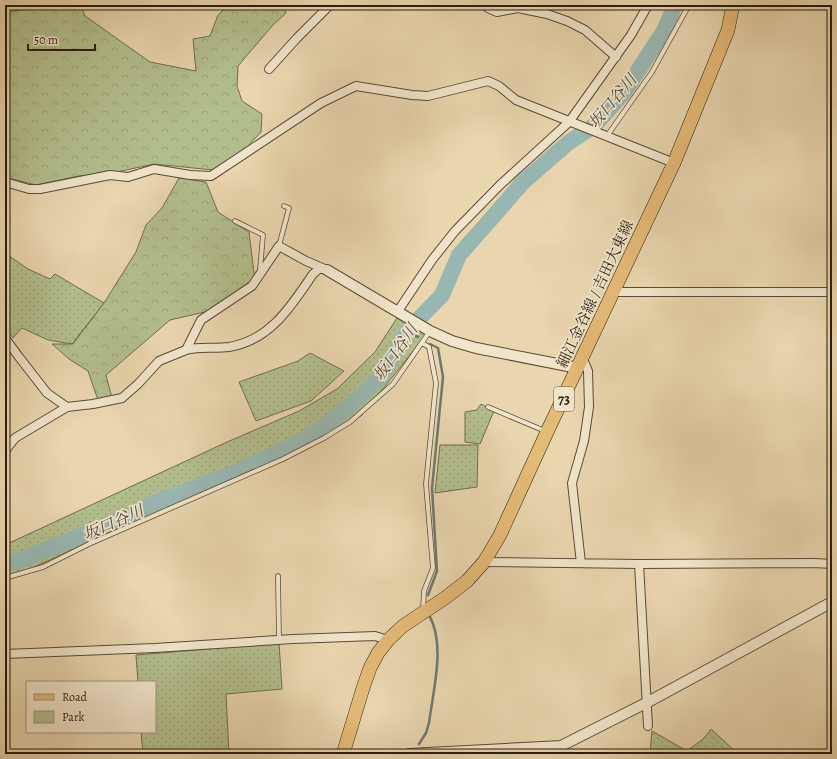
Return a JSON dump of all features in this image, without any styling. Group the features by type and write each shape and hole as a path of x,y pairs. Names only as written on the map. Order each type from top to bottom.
{"main road":[{"name":"細江金谷線 / 吉田大東線","path":"343,754 368,674 378,654 388,640 403,626 445,598 466,581 484,562 500,536 547,432 674,163 728,30 732,5"}],"street":[{"path":"269,69 330,5"},
{"path":"485,5 497,12 518,8 547,14 567,21 585,30 616,57"},
{"path":"400,312 432,260 455,230 500,185 569,122 631,35 648,5"},
{"path":"5,182 29,189 40,189 110,175 128,177 154,169 190,175 211,176 321,103 356,86 412,95 428,96 488,81 499,86 516,100 674,163"},
{"path":"186,350 201,320 252,286 279,246 306,262 327,270 428,329 452,341 476,348 580,364 588,371 589,407 584,441 572,483 581,563"},
{"path":"5,451 15,438 67,408 122,398 138,384 159,361 194,348 231,347 258,337 281,318 313,274 319,269 327,270"},
{"path":"614,292 832,292"},
{"path":"5,338 47,393 67,408"},
{"path":"484,562 832,564"},
{"path":"639,564 648,702 648,726"},
{"path":"409,754 505,751 561,746 648,702 832,602"},
{"path":"5,654 155,648 279,640 375,636 388,640"}],"lane":[{"path":"604,135 652,72 689,5"},
{"path":"279,246 289,208 284,206"},
{"path":"235,221 263,235 260,275"},
{"path":"5,578 43,567 89,544 283,459 324,438 350,422 393,384 422,343 428,329"},
{"path":"422,343 429,347 436,383 426,484 432,568 424,591 422,606 423,612"},
{"path":"488,406 547,432"},
{"path":"278,576 279,640"}],"green space":[{"path":"40,5 81,5 85,16 150,62 196,71 193,39 210,36 218,15 229,5 284,5 286,13 272,26 238,66 237,86 242,101 262,114 261,132 247,147 213,170 154,164 117,172 79,176 36,185 5,177 5,12 31,9"},
{"path":"179,178 206,182 218,212 249,232 255,281 209,311 170,320 106,375 112,398 98,400 88,371 69,359 52,344 73,344 104,303 136,252 146,225 162,208"},
{"path":"5,253 28,269 50,279 55,274 104,303 72,344 48,340 22,328 13,338 5,327"},
{"path":"397,318 427,334 361,416 341,425 299,451 169,509 104,535 30,569 5,576 5,545 227,442 299,411 337,389 375,352"},
{"path":"310,353 344,371 311,401 256,421 239,382 298,361"},
{"path":"481,404 494,411 480,444 465,442 465,412 477,410"},
{"path":"440,445 478,445 477,487 435,493"},
{"path":"279,643 282,689 226,694 229,754 143,754 141,733 156,733 156,681 138,681 136,655"},
{"path":"711,729 738,754 650,754 652,731 687,751 703,739"}],"waterway":[{"name":"坂口谷川","path":"5,564 23,559 121,520 154,503 236,472 295,444 321,429 353,403 382,376 406,332 442,295 459,255 522,183 568,143 595,125 624,92 664,31 675,5"},
{"path":"406,332 418,337"},
{"path":"428,595 437,571 432,488 443,377 438,348 430,344"},
{"path":"419,744 426,733 429,723 437,668 437,640 429,615"}]}
